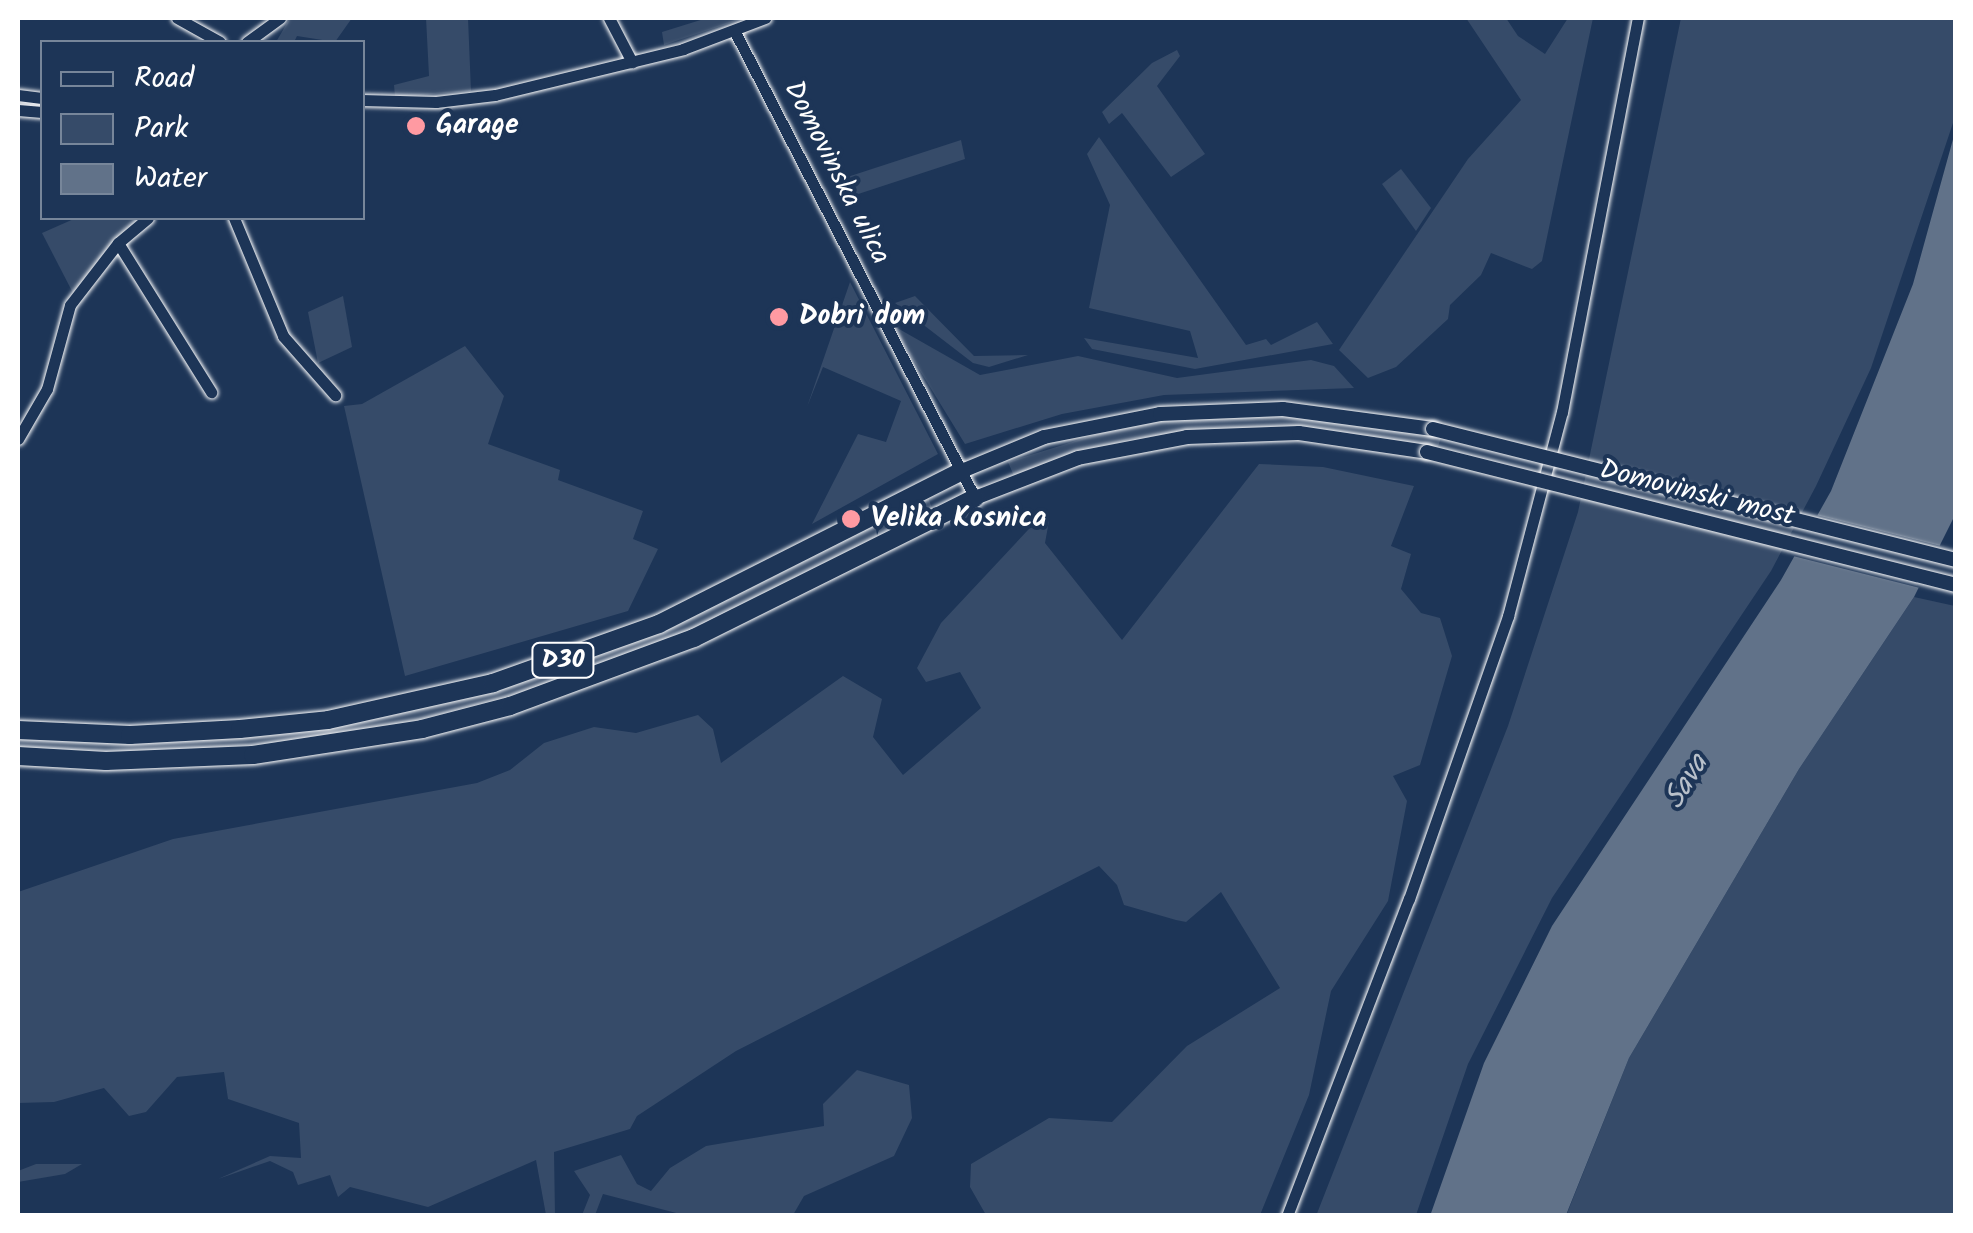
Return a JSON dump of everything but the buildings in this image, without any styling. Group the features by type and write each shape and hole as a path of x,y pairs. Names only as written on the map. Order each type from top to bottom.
{"highway":[{"name":"D30","path":"18,730 130,735 240,729 328,720 493,683 659,624 962,471"},
{"name":"D30","path":"18,756 106,761 253,755 422,729 510,706 694,638 976,498"}],"main road":[{"name":"Domovinski most","path":"962,471 1044,437 1160,414 1283,409 1433,429 1956,560"},
{"name":"Domovinski most","path":"976,498 1078,458 1188,437 1299,433 1427,452 1956,585"}],"street":[{"path":"177,18 216,40"},
{"path":"250,40 280,18"},
{"path":"610,18 632,62"},
{"path":"365,100 460,100 632,62 735,32 766,18"},
{"path":"1287,1216 1410,899 1508,616 1562,412 1638,18"},
{"name":"Domovinska ulica","path":"735,32 976,498"},
{"path":"18,438 48,389 70,305 118,243 146,220"},
{"path":"235,220 283,336 334,395"},
{"path":"118,243 211,392"}],"green space":[{"path":"290,18 352,18 336,40 297,36 295,40 277,40"},
{"path":"426,18 468,18 471,91 395,97 394,85 429,76"},
{"path":"707,18 744,18 664,45 662,32"},
{"path":"1466,18 1506,18 1518,36 1545,54 1568,18 1593,18 1542,261 1532,269 1491,253 1481,275 1450,305 1448,319 1396,367 1368,378 1339,350 1468,159 1521,100"},
{"path":"1681,18 1955,18 1955,117 1871,368 1816,486 1771,571 1552,898 1468,1064 1416,1215 1316,1216 1508,726 1578,512"},
{"path":"1177,50 1180,56 1157,86 1205,154 1171,177 1122,113 1109,124 1102,112 1152,63"},
{"path":"1099,137 1246,345 1266,339 1271,345 1317,322 1333,344 1195,369 1092,349 1084,338 1198,358 1190,331 1089,308 1110,205 1087,154"},
{"path":"961,140 965,159 840,200 835,181"},
{"path":"1401,169 1431,208 1416,231 1382,184"},
{"path":"71,220 136,220 73,293 42,233"},
{"path":"850,282 938,454 812,524 858,434 886,442 901,401 823,367 807,407"},
{"path":"343,296 352,347 318,363 308,312"},
{"path":"915,296 974,356 1028,355 989,367 973,363 895,303"},
{"path":"892,325 980,375 1078,356 1177,378 1311,360 1334,366 1354,388 1164,395 1062,414 965,444"},
{"path":"465,346 504,396 488,444 560,470 558,480 643,511 633,539 658,549 628,611 405,676 344,406 362,404"},
{"path":"1284,413 1441,437 1437,450 1321,430 1229,428 1129,439 1014,476 1008,462 1137,422"},
{"path":"1259,464 1323,467 1414,486 1391,546 1411,554 1401,589 1421,613 1440,618 1452,656 1420,765 1393,776 1407,801 1388,901 1331,991 1309,1095 1260,1215 986,1215 970,1187 971,1164 1049,1118 1112,1122 1187,1046 1280,988 1221,892 1186,922 1176,920 1124,905 1117,885 1099,866 736,1051 637,1116 630,1129 554,1152 555,1215 546,1215 536,1160 428,1207 350,1187 338,1197 330,1175 298,1185 293,1172 270,1161 218,1179 270,1156 301,1158 299,1123 228,1099 224,1072 177,1077 146,1112 129,1116 104,1088 54,1102 18,1103 18,892 173,839 477,783 510,770 544,743 594,727 636,733 698,715 713,729 721,763 843,676 882,699 873,737 903,775 981,708 960,672 926,682 917,668 941,623 1042,515 1049,521 1045,543 1122,640"},
{"path":"927,495 932,508 776,591 668,640 516,694 409,722 285,742 153,752 18,749 18,738 194,740 536,677"},
{"path":"1914,597 1955,606 1955,1215 1566,1216 1629,1058 1799,769"},
{"path":"857,1070 909,1085 912,1118 894,1156 804,1196 793,1215 684,1215 603,1194 595,1215 582,1215 590,1195 574,1171 621,1155 637,1184 651,1191 670,1168 706,1146 824,1126 823,1104"},
{"path":"36,1164 82,1164 65,1174 18,1182 18,1171"}],"water":[{"name":"Sava","path":"1955,132 1955,515 1914,597 1799,769 1629,1058 1566,1215 1430,1216 1484,1063 1552,926 1781,580 1831,491 1913,284"}],"pier":[{"path":"1812,514 1945,547 1924,589 1789,555"}],"place":[{"name":"Garage","path":"416,126"},
{"name":"Dobri dom","path":"779,317"},
{"name":"Velika Kosnica","path":"851,519"}]}
